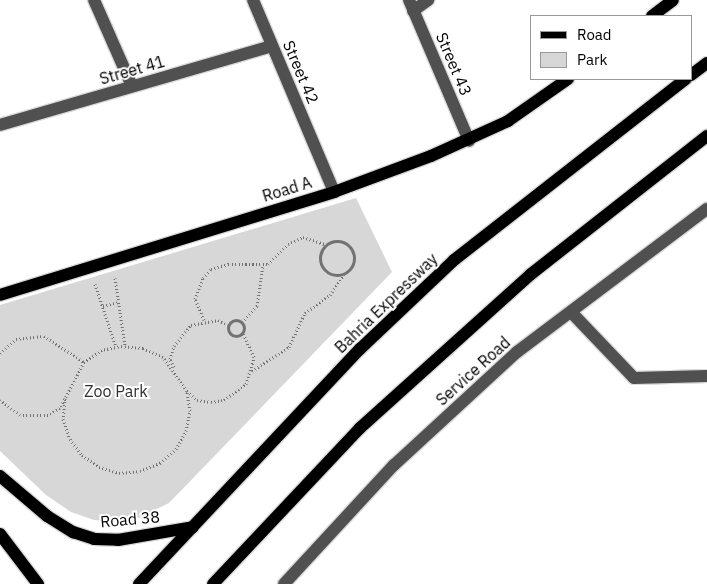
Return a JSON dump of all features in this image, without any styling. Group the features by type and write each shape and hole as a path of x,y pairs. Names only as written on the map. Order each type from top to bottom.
{"main road":[{"path":"653,15 673,0"},
{"path":"692,74 707,63"},
{"name":"Road A","path":"0,295 334,192 469,141 508,121 567,80"},
{"name":"Bahria Expressway","path":"139,584 360,349 454,260 685,80"},
{"path":"213,584 360,428 531,274 707,136"},
{"name":"Road 38","path":"0,476 47,516 73,532 94,539 118,540 193,527"},
{"path":"0,534 38,584"}],"street":[{"path":"94,0 132,86"},
{"name":"Street 42","path":"253,0 334,192"},
{"path":"411,5 428,0"},
{"name":"Street 43","path":"411,5 469,141"},
{"name":"Street 41","path":"0,125 272,46"},
{"name":"Service Road","path":"284,584 394,465 517,352 707,209"},
{"path":"571,312 634,378 707,376"}],"path":[{"path":"204,320 196,299 205,275 228,264 263,265 278,258 285,247 299,238 315,239 327,245"},
{"path":"252,371 289,348 305,313 330,296 354,262 353,250 339,241 327,245 321,253 324,269 333,274 344,274"},
{"path":"112,260 126,346"},
{"path":"187,391 197,400 224,400 246,384 252,371 254,357 243,333 242,322 257,306 263,265"},
{"path":"89,267 116,347"},
{"path":"102,306 119,302"},
{"path":"228,325 234,319 242,322"},
{"path":"64,398 63,419 70,438 82,455 99,467 119,473 140,472 160,464 183,437 190,411 187,391 170,359 174,346 191,325 204,320 218,320 228,325 231,334 243,333"},
{"path":"0,353 16,339 44,336 84,362"},
{"path":"0,400 20,415 34,417 60,408 84,362 116,347 126,346 162,356 176,370"}],"green space":[{"name":"Zoo Park","path":"356,198 392,272 169,503 136,519 117,522 94,520 71,512 46,495 0,451 0,305"}]}
